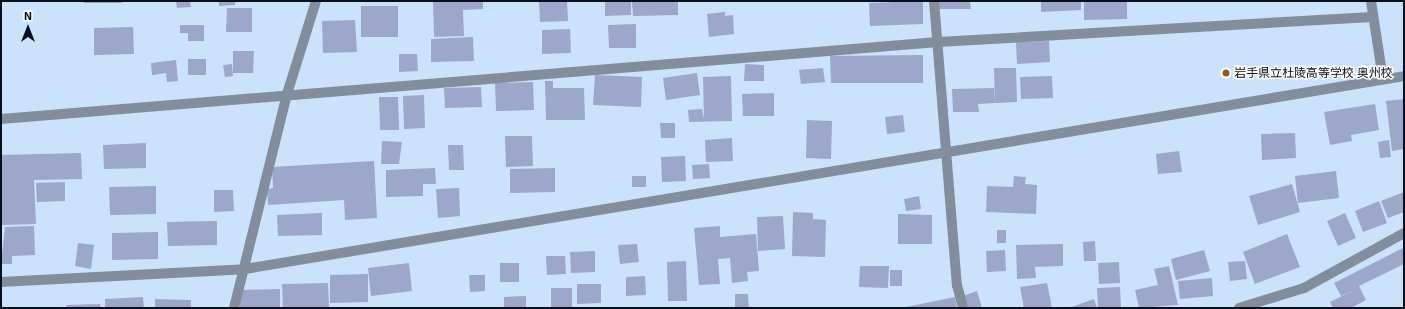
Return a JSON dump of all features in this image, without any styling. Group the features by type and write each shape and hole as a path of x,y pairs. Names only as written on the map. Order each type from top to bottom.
{"street":[{"path":"234,308 245,269 287,94 316,1"},
{"path":"934,1 957,285 964,308"},
{"path":"1371,1 1372,17 1383,79"},
{"path":"1,119 287,94 938,42 1372,17"},
{"path":"1,282 245,269 690,197 947,150 1404,76"},
{"path":"1239,308 1304,288 1404,234"}],"building":[{"path":"84,1 122,1 122,3 84,3"},
{"path":"176,1 190,1 191,7 177,8"},
{"path":"219,1 235,1 235,5 219,6"},
{"path":"433,1 483,1 483,9 463,10 464,36 434,37"},
{"path":"539,1 567,1 568,21 540,22"},
{"path":"605,1 631,1 631,15 605,16"},
{"path":"632,1 678,1 678,15 633,16"},
{"path":"923,1 923,24 870,26 869,3"},
{"path":"936,1 970,1 971,9 936,9"},
{"path":"1041,1 1081,1 1081,10 1041,12"},
{"path":"1084,1 1127,1 1127,19 1084,20"},
{"path":"361,6 398,6 398,37 361,37"},
{"path":"227,8 252,8 252,32 226,32"},
{"path":"725,12 725,16 733,15 734,34 709,37 707,14"},
{"path":"355,20 357,52 323,53 322,21"},
{"path":"636,24 636,48 609,48 608,25"},
{"path":"180,25 204,25 204,41 188,41 188,33 180,33"},
{"path":"133,27 134,54 94,55 94,28"},
{"path":"570,29 571,53 542,54 542,30"},
{"path":"473,37 474,61 431,62 431,39"},
{"path":"1049,41 1050,62 1017,64 1016,42"},
{"path":"233,51 254,51 253,73 233,73"},
{"path":"399,54 417,54 418,71 399,72"},
{"path":"923,55 923,83 831,83 830,56"},
{"path":"188,59 206,59 206,75 188,75"},
{"path":"176,60 178,81 167,82 166,73 152,75 151,63"},
{"path":"232,64 233,76 225,77 223,65"},
{"path":"745,64 764,65 764,81 744,81"},
{"path":"823,68 825,82 801,84 799,70"},
{"path":"994,68 1016,68 1017,102 995,103"},
{"path":"697,73 700,95 666,100 663,78"},
{"path":"595,75 642,77 641,107 593,105"},
{"path":"731,76 732,121 689,122 688,110 702,109 704,119 703,77"},
{"path":"1052,76 1053,98 1021,99 1020,77"},
{"path":"545,81 553,81 553,88 584,88 585,120 546,120"},
{"path":"533,82 534,110 496,111 495,83"},
{"path":"481,87 482,107 445,108 444,88"},
{"path":"994,88 995,103 978,104 979,112 953,112 952,89"},
{"path":"774,93 774,116 743,116 742,94"},
{"path":"424,95 425,128 404,129 403,96"},
{"path":"379,97 398,97 399,130 380,130"},
{"path":"1404,99 1404,149 1392,151 1386,101"},
{"path":"1375,104 1379,130 1351,135 1352,141 1330,145 1324,112"},
{"path":"903,115 905,132 887,134 885,117"},
{"path":"807,120 832,121 831,159 806,158"},
{"path":"660,123 675,123 675,138 661,138"},
{"path":"1295,133 1296,158 1262,160 1261,134"},
{"path":"505,136 532,136 533,166 506,167"},
{"path":"732,138 733,161 706,162 705,140"},
{"path":"1389,140 1391,157 1380,158 1378,142"},
{"path":"382,141 402,142 399,164 381,164"},
{"path":"146,143 146,168 104,169 103,145"},
{"path":"448,145 463,145 464,170 449,170"},
{"path":"1179,151 1182,172 1158,174 1156,154"},
{"path":"81,153 82,179 34,180 36,224 2,225 1,155"},
{"path":"685,156 686,181 662,182 661,157"},
{"path":"374,161 377,218 345,220 344,200 268,205 267,189 273,188 272,167"},
{"path":"709,164 710,178 693,179 692,165"},
{"path":"435,168 436,184 423,184 423,196 386,197 386,170"},
{"path":"555,168 555,192 510,193 510,169"},
{"path":"1336,171 1339,198 1298,203 1295,176"},
{"path":"632,176 646,176 646,187 632,187"},
{"path":"1014,176 1026,177 1025,184 1037,185 1036,214 986,212 987,186 1013,187"},
{"path":"65,182 65,201 37,202 36,183"},
{"path":"1292,184 1300,212 1258,225 1249,196"},
{"path":"156,186 156,214 110,215 109,187"},
{"path":"459,188 460,216 438,218 436,189"},
{"path":"214,190 233,190 234,211 214,212"},
{"path":"1404,192 1404,212 1388,218 1381,201"},
{"path":"919,196 921,209 906,211 904,199"},
{"path":"1379,201 1387,223 1363,232 1355,211"},
{"path":"793,212 813,213 813,219 826,220 825,257 792,256"},
{"path":"322,213 322,235 278,236 277,215"},
{"path":"1345,213 1356,238 1338,246 1327,221"},
{"path":"898,214 932,215 932,244 898,244"},
{"path":"783,216 785,249 758,251 757,217"},
{"path":"217,221 217,245 168,246 167,222"},
{"path":"34,226 35,255 12,256 12,264 1,264 5,227"},
{"path":"720,226 720,237 756,234 759,271 747,272 748,281 732,283 730,258 718,259 720,284 699,285 694,228"},
{"path":"997,230 1006,230 1006,243 997,243"},
{"path":"158,232 158,259 112,260 112,233"},
{"path":"1287,234 1300,267 1255,284 1243,252"},
{"path":"1095,241 1096,261 1084,261 1083,242"},
{"path":"78,243 94,245 91,269 75,266"},
{"path":"637,244 639,262 620,264 618,245"},
{"path":"1063,244 1063,266 1035,267 1036,278 1017,279 1016,245"},
{"path":"1403,248 1404,264 1359,286 1366,300 1351,308 1333,308 1330,302 1356,289 1341,296 1334,283"},
{"path":"1005,250 1006,271 987,272 986,251"},
{"path":"1204,250 1210,271 1176,280 1171,259"},
{"path":"595,251 595,272 571,273 570,252"},
{"path":"546,256 565,256 566,274 547,275"},
{"path":"686,261 687,301 668,301 667,262"},
{"path":"1245,261 1247,279 1230,281 1228,262"},
{"path":"1119,262 1120,283 1099,284 1098,263"},
{"path":"409,263 412,291 371,296 368,268"},
{"path":"500,263 519,263 519,282 500,282"},
{"path":"860,266 889,266 888,288 859,287"},
{"path":"1169,266 1178,305 1139,308 1135,290 1158,285 1154,269"},
{"path":"890,270 902,270 902,286 890,286"},
{"path":"368,274 368,302 330,303 330,275"},
{"path":"469,275 485,275 485,291 470,292"},
{"path":"645,276 646,295 626,296 626,277"},
{"path":"1212,278 1213,296 1180,299 1178,281"},
{"path":"328,283 329,307 283,308 282,284"},
{"path":"1047,283 1052,308 1024,308 1020,287"},
{"path":"577,284 601,284 601,303 577,304"},
{"path":"1120,287 1121,308 1098,308 1097,288"},
{"path":"551,288 572,288 572,307 551,307"},
{"path":"280,289 280,308 240,308 240,290"},
{"path":"977,291 982,308 964,308 960,297"},
{"path":"735,294 748,294 749,308 735,308"},
{"path":"526,296 526,308 504,308 504,297"},
{"path":"143,297 144,308 105,308 105,299"},
{"path":"955,297 957,308 906,308 906,307"},
{"path":"155,299 191,300 191,308 155,308"},
{"path":"1094,299 1097,308 1069,308"},
{"path":"100,304 101,308 67,308 66,305"}],"place":[{"name":"岩手県立杜陵高等学校 奥州校","path":"1226,73"}]}
